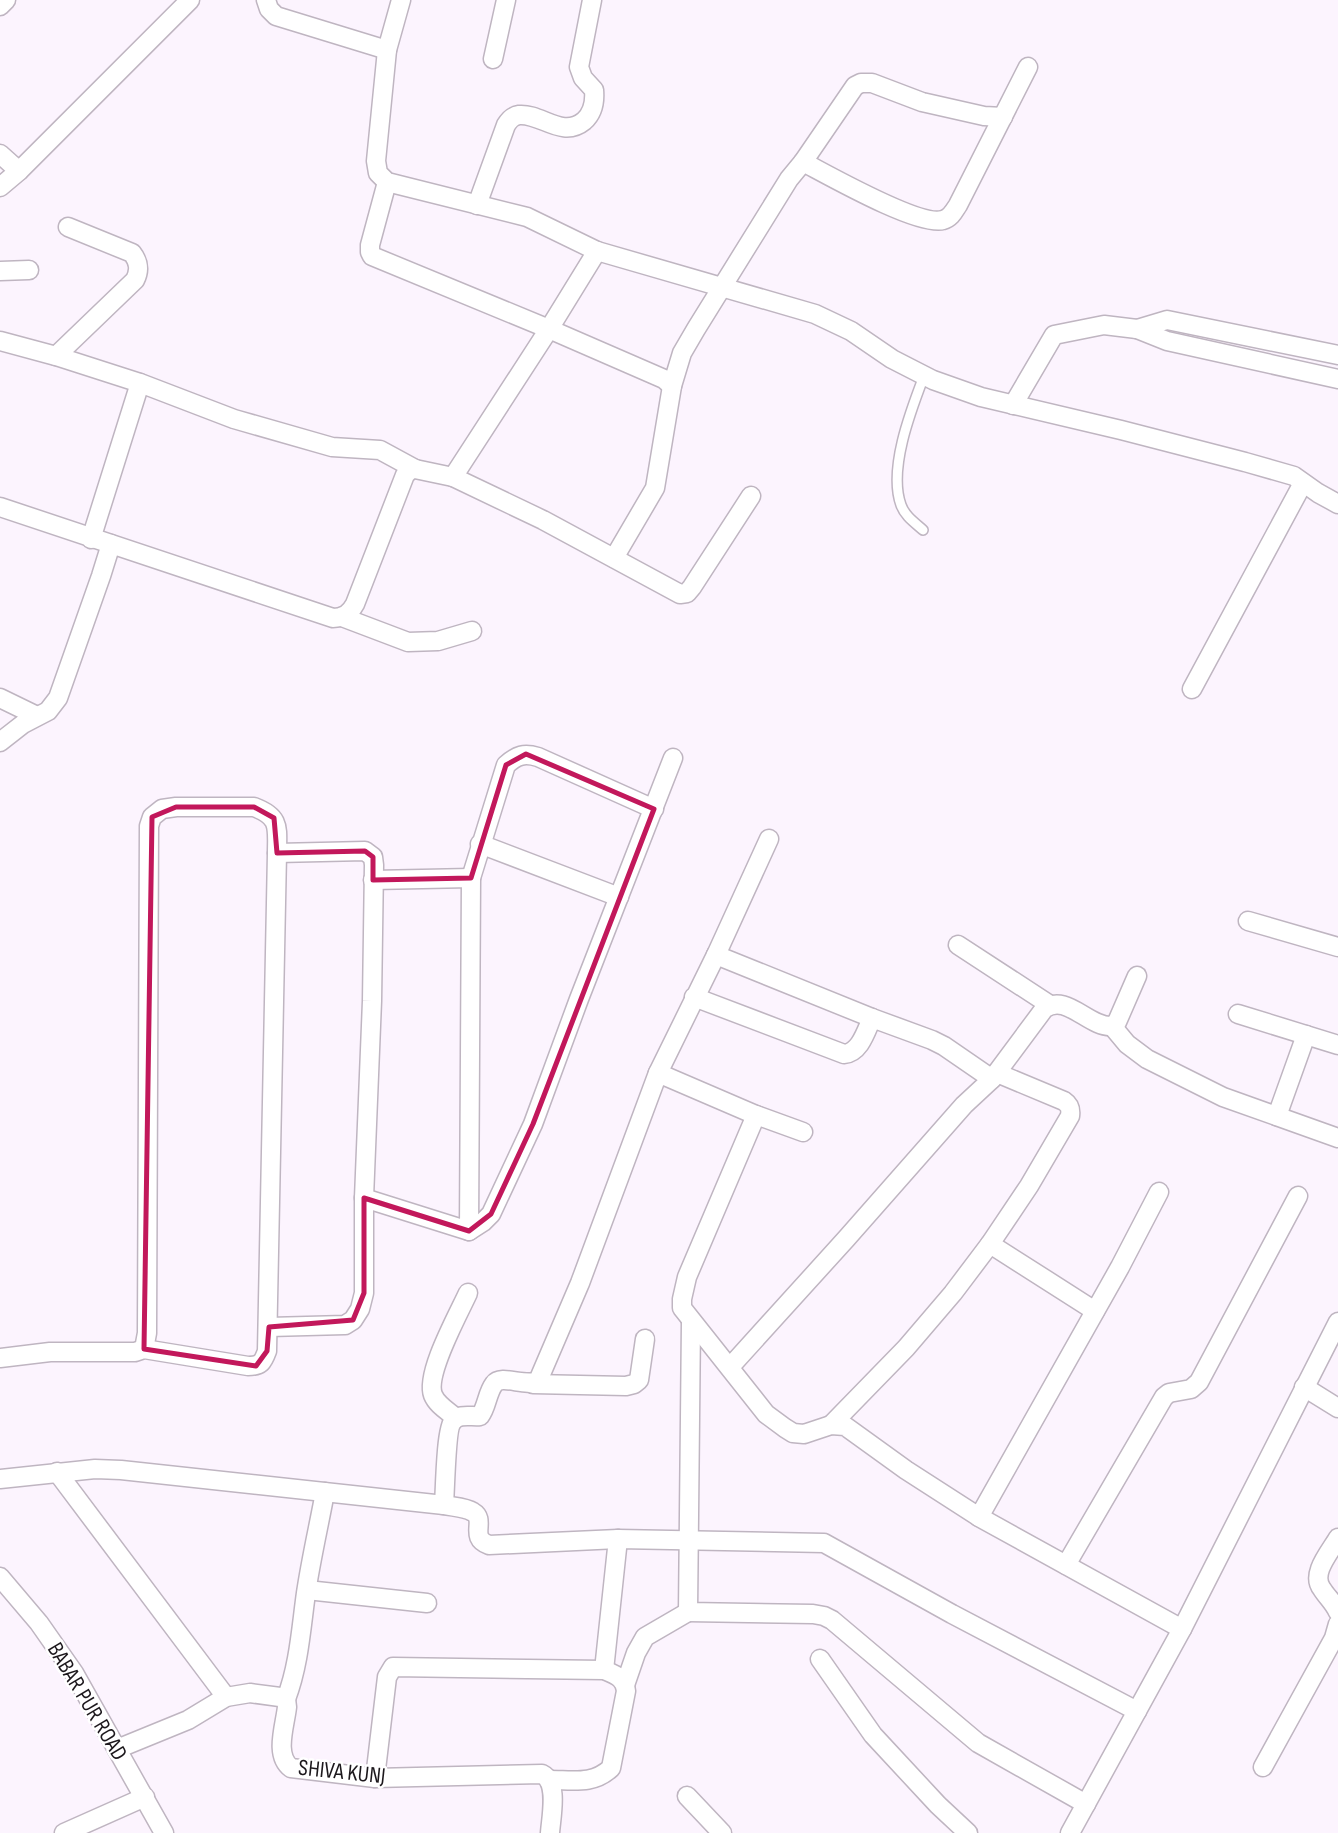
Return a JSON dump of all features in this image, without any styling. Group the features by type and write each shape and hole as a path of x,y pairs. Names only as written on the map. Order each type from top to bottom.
{"street":[{"path":"0,6 6,0"},
{"path":"0,187 190,0"},
{"path":"266,0 269,9 276,16 387,50"},
{"path":"401,0 387,50 376,161 378,173 387,181 527,217 597,251 815,314 851,331 892,359 924,376 981,397 1121,430 1294,476 1338,504"},
{"path":"493,59 506,0"},
{"path":"477,205 506,125 513,116 526,116 559,127 579,124 588,116 594,102 594,90 583,78 579,67 592,0"},
{"path":"803,162 876,200 928,220 939,221 951,216 1028,67"},
{"path":"614,558 655,488 672,386 682,354 789,179 855,86 872,83 922,102 984,116 1003,117"},
{"path":"0,154 19,171"},
{"path":"387,181 370,245 372,256 549,329 664,379 672,386"},
{"path":"56,356 135,280 138,271 137,260 132,253 68,226"},
{"path":"453,477 597,251"},
{"path":"0,271 29,270"},
{"path":"1137,329 1167,320 1338,355"},
{"path":"1013,405 1054,335 1104,325 1137,329 1167,341 1338,380"},
{"path":"0,341 140,383 234,419 320,444 380,450 415,468 453,477 543,520 680,594 687,593 692,587 751,496"},
{"path":"91,539 140,383"},
{"path":"342,617 351,611 355,604 405,475 415,468"},
{"path":"1192,689 1303,483"},
{"path":"0,507 333,618 342,617 408,642 438,641 472,631"},
{"path":"0,742 23,724 48,711 58,698 111,544"},
{"path":"0,698 37,716"},
{"path":"469,1231 471,878 506,765 515,757 526,754 538,757 654,809"},
{"path":"469,1231 491,1213 533,1124 673,758"},
{"path":"0,1358 50,1352 135,1352 145,1349 256,1366 261,1363 267,1350 277,853 274,818 266,811 254,807 162,809 152,817 149,827 145,1349"},
{"path":"533,1384 541,1376 580,1283 658,1073 769,839"},
{"path":"480,844 619,897"},
{"path":"268,1326 345,1325 353,1320 360,1309 364,1293 364,1198 372,1001 373,857 365,851 277,853"},
{"path":"373,880 471,878"},
{"path":"1248,921 1338,947"},
{"path":"958,945 1050,1005"},
{"path":"716,954 944,1046 994,1076 1064,1101 1069,1104 1071,1110 1029,1186 953,1293 906,1348 831,1425"},
{"path":"730,1367 964,1105 994,1076 1044,1009 1055,1003 1101,1026 1112,1026 1117,1022 1138,976"},
{"path":"694,997 844,1054 853,1053 857,1049 872,1018"},
{"path":"1238,1014 1338,1045"},
{"path":"1112,1026 1127,1045 1147,1059 1223,1097 1338,1138"},
{"path":"1277,1116 1306,1035"},
{"path":"658,1073 758,1116 803,1132"},
{"path":"758,1116 756,1115 687,1277 682,1308 766,1414 793,1433 804,1434 831,1425 845,1426 906,1471 979,1517 1182,1629"},
{"path":"979,1517 1159,1192"},
{"path":"1066,1565 1164,1397 1169,1393 1191,1389 1199,1382 1298,1196"},
{"path":"364,1198 469,1231"},
{"path":"990,1244 1095,1311"},
{"path":"456,1418 436,1400 431,1382 468,1293"},
{"path":"691,1321 688,1612 797,1613 824,1616 978,1743 1086,1804"},
{"path":"1070,1833 1182,1629 1338,1322"},
{"path":"444,1505 451,1422 456,1418 480,1416 497,1381 503,1379 533,1384 634,1384 639,1380 645,1339"},
{"path":"1304,1387 1338,1408"},
{"path":"0,1479 95,1469 121,1470 444,1505 475,1512 478,1517 479,1537 483,1543 489,1545 618,1539 824,1543 951,1614 1137,1711"},
{"path":"57,1472 226,1697"},
{"path":"117,1749 188,1720 226,1697 250,1693 286,1699 296,1666 325,1492"},
{"path":"1338,1538 1317,1580 1338,1612"},
{"path":"604,1670 618,1539"},
{"name":"BABAR PUR ROAD","path":"0,1577 39,1623 74,1673 164,1833"},
{"path":"307,1590 427,1603"},
{"name":"SHIVA KUNJ","path":"286,1699 281,1752 284,1763 291,1768 375,1778 542,1774 549,1780 594,1780 611,1768 625,1685 636,1653 645,1637 688,1612"},
{"path":"1263,1767 1334,1638 1338,1625"},
{"path":"820,1659 873,1735 968,1833"},
{"path":"375,1778 387,1677 393,1667 604,1670 622,1679 625,1685"},
{"path":"549,1780 552,1791 550,1833"},
{"path":"687,1796 722,1833"},
{"path":"64,1833 145,1797"}],"lane":[{"path":"923,530 908,517 901,505 898,489 902,443 924,376"}],"highlighted area":[{"path":"526,754 654,809 533,1124 491,1214 469,1231 364,1198 364,1293 353,1320 269,1327 267,1351 256,1366 144,1349 152,817 176,807 254,807 274,818 277,853 365,851 373,857 373,880 471,878 506,765"}]}
